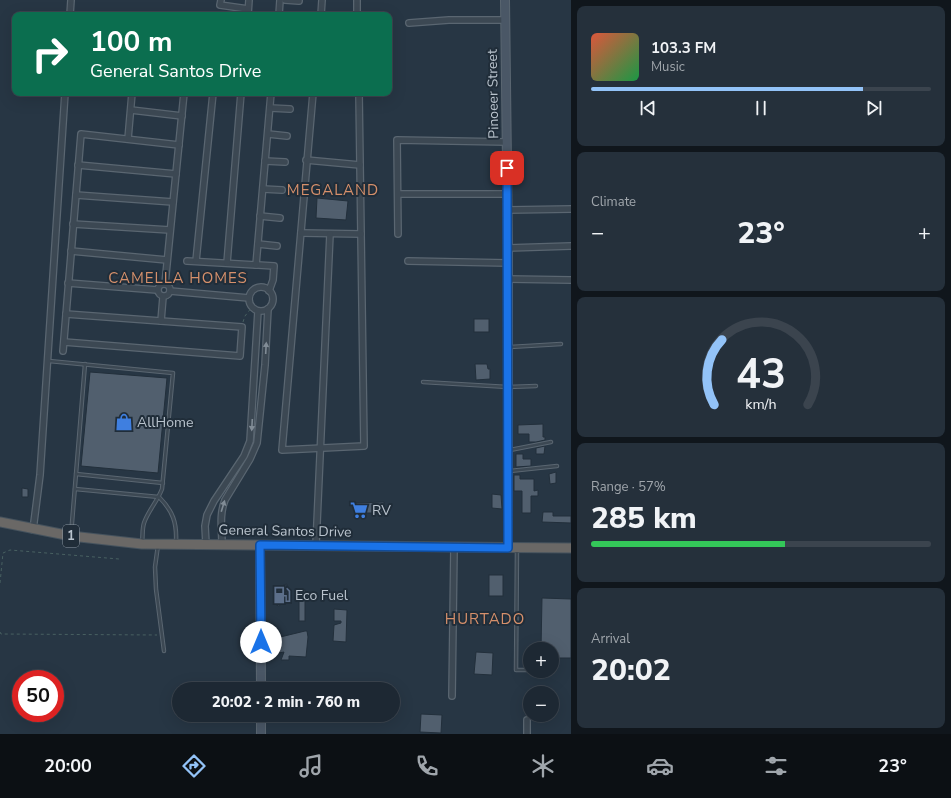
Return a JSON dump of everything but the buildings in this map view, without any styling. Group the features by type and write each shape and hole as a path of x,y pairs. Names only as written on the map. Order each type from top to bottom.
{"highway":[{"name":"General Santos Drive","path":"0,522 33,530 71,536 158,545 222,544 454,548 571,548"}],"main road":[{"name":"Pinoeer Street","path":"505,0 508,248 508,472 512,548"},
{"path":"260,545 261,682"},
{"path":"261,722 261,734"}],"street":[{"path":"70,12 71,0"},
{"path":"220,0 220,5 248,12 249,0"},
{"path":"278,12 280,0"},
{"path":"285,0 299,1"},
{"path":"321,12 322,0"},
{"path":"357,0 358,12"},
{"path":"409,23 449,20 505,20"},
{"path":"33,530 40,475 60,194 65,96"},
{"path":"128,139 132,96"},
{"path":"165,284 184,96"},
{"path":"196,261 213,96"},
{"path":"227,263 241,96"},
{"path":"256,265 272,96"},
{"path":"313,96 282,450 364,446 359,96"},
{"path":"270,108 290,109"},
{"path":"131,110 182,116"},
{"path":"63,352 80,134 179,145"},
{"path":"268,134 287,136"},
{"path":"398,234 397,140 507,142"},
{"path":"306,160 360,165"},
{"path":"265,161 285,162"},
{"path":"78,165 176,174"},
{"path":"263,188 282,190"},
{"path":"398,194 507,194"},
{"path":"76,195 173,202"},
{"path":"507,210 571,210"},
{"path":"260,216 280,218"},
{"path":"73,224 170,230"},
{"path":"301,233 361,234"},
{"path":"316,545 330,234"},
{"path":"258,244 277,246"},
{"path":"508,248 571,246"},
{"path":"71,252 167,260"},
{"path":"187,261 274,266 273,280 269,291"},
{"path":"408,261 508,263"},
{"path":"508,279 571,280"},
{"path":"68,283 157,290"},
{"path":"157,290 160,285 165,284"},
{"path":"163,297 168,296 170,291 169,286 165,284"},
{"path":"222,544 222,507 254,450 258,438 265,365 268,309 272,300 269,291 264,288 257,288 251,292 249,301 252,307 261,311 268,309"},
{"path":"157,290 158,294 163,297"},
{"path":"170,291 249,298"},
{"path":"161,321 163,297"},
{"path":"206,544 205,526 207,515 244,456 250,441 258,310"},
{"path":"64,342 240,356 242,327 66,314"},
{"path":"452,696 454,548"},
{"path":"527,722 527,734"}],"lane":[{"path":"508,348 561,344"},
{"path":"47,360 173,373 162,483 159,497 147,515 144,524 142,544"},
{"path":"71,536 85,364"},
{"path":"423,382 508,387 536,386"},
{"path":"508,451 551,442"},
{"path":"508,472 557,466"},
{"path":"76,474 162,483"},
{"path":"75,489 159,497 168,506 173,517 177,529 176,545"},
{"path":"158,545 155,567 156,589 164,652"},
{"path":"512,548 516,670 523,670"}],"path":[{"path":"242,327 245,316 252,307"},
{"path":"0,583 3,553 10,550 119,559"},
{"path":"0,632 1,634 162,634"}],"place":[{"name":"AllHome","path":"124,422"},
{"name":"RV","path":"359,510"},
{"name":"Eco Fuel","path":"282,595"}],"district":[{"name":"MEGALAND","path":"333,190"},
{"name":"CAMELLA HOMES","path":"178,278"},
{"name":"HURTADO","path":"485,619"}],"route":[{"path":"261,642 260,545 508,548 507,168"}]}
